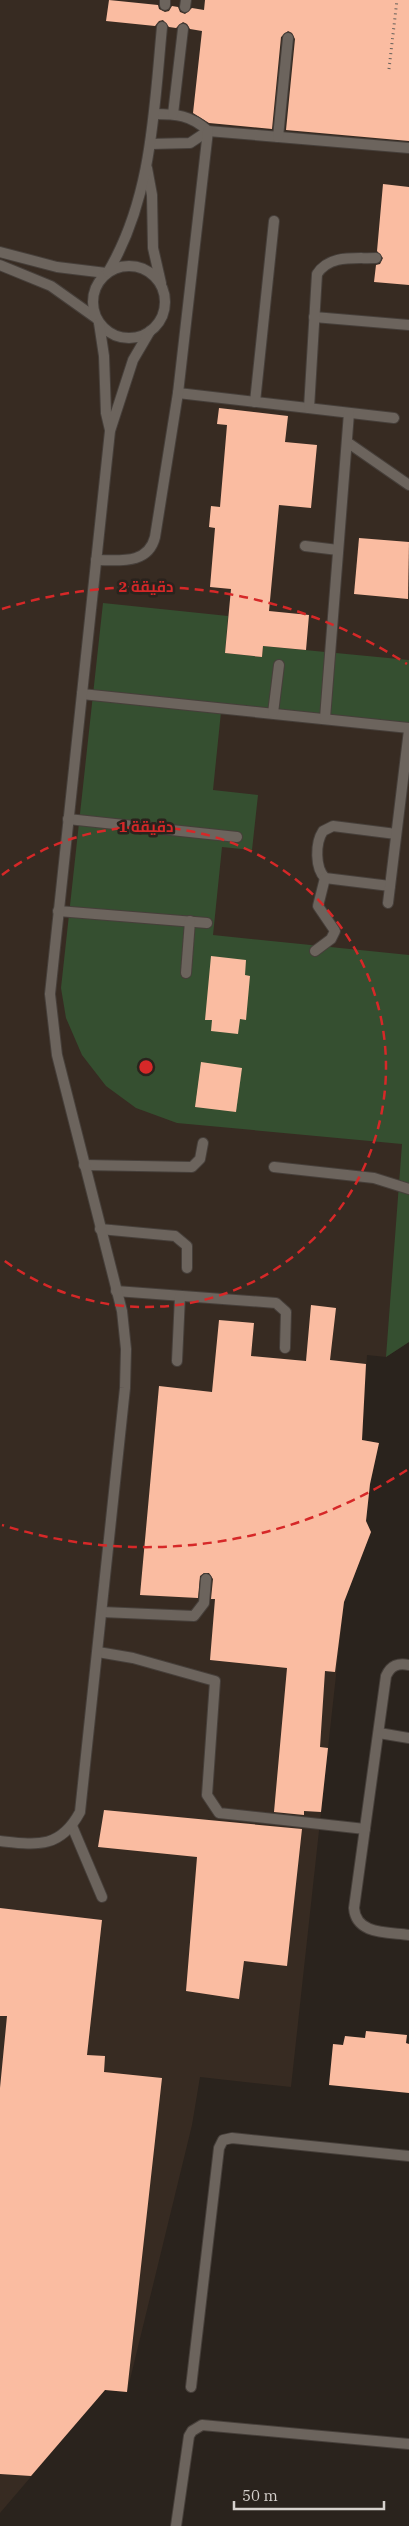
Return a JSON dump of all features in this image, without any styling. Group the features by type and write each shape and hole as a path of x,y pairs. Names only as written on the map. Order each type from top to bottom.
{"lane":[{"path":"110,431 106,414 104,356 93,308 94,289 107,273 124,243 147,168 162,27"},
{"path":"173,114 183,28"},
{"path":"278,137 288,38"},
{"path":"154,114 173,114 193,119 208,131 409,148"},
{"path":"150,144 190,144 208,131"},
{"path":"96,560 138,558 147,554 153,546 178,393 208,131"},
{"path":"0,1841 31,1844 46,1843 61,1836 72,1826 80,1812 126,1369 125,1330 57,1055 50,1014 51,973 110,431 132,360 163,315 164,295 153,248 152,195 147,168"},
{"path":"255,402 274,221"},
{"path":"0,252 57,267 107,273 124,266 142,268 150,272 161,286"},
{"path":"308,408 315,284 322,267 338,259 376,258"},
{"path":"0,265 50,286 97,320 113,335 132,338 150,332"},
{"path":"314,317 409,325"},
{"path":"178,393 394,418"},
{"path":"324,718 349,412"},
{"path":"347,442 409,486"},
{"path":"305,546 338,550"},
{"path":"273,713 278,665"},
{"path":"82,694 324,718 409,729 405,794 396,834 388,903"},
{"path":"68,819 237,836"},
{"path":"390,886 326,878 319,869 318,864 320,835 328,827 333,826 396,834"},
{"path":"315,951 331,939 335,931 318,906 326,878"},
{"path":"58,911 207,923"},
{"path":"186,973 190,921"},
{"path":"84,1165 192,1167 200,1159 203,1143"},
{"path":"274,1167 374,1178 409,1189"},
{"path":"100,1229 175,1236 187,1246 188,1268"},
{"path":"116,1291 276,1303 286,1312 285,1348"},
{"path":"177,1361 180,1296"},
{"path":"102,1612 194,1616 204,1603 206,1579"},
{"path":"98,1652 133,1658 215,1681 207,1795 219,1813 365,1829"},
{"path":"409,1665 393,1666 386,1676 355,1916 359,1924 366,1928 409,1936"},
{"path":"378,1733 409,1738"},
{"path":"72,1826 102,1897"},
{"path":"191,2387 219,2148 223,2140 232,2138 409,2156"},
{"path":"176,2526 189,2436 192,2431 202,2425 409,2444"}],"path":[{"path":"390,69 397,0"}],"shaded area":[{"path":"0,0 409,0 409,1342 386,1357 367,1355 362,1440 379,1443 370,1485 366,1520 371,1532 344,1602 291,2087 200,2077 192,2125 127,2392 105,2390 0,2513"}],"green space":[{"path":"103,603 228,616 225,653 262,657 263,646 409,660 409,729 221,712 213,790 258,795 252,850 222,847 213,935 409,955 409,1342 386,1357 402,1144 177,1123 136,1108 106,1086 82,1055 66,1018 61,988"}],"building":[{"path":"109,0 158,5 159,9 165,12 169,11 172,6 178,7 180,12 185,14 192,8 204,10 205,0 409,0 409,141 286,130 295,39 292,33 288,31 281,37 272,129 209,123 193,113 202,31 190,29 183,22 176,28 169,27 163,20 159,21 155,26 106,21"},
{"path":"383,184 409,187 409,285 374,282 376,265 380,264 383,258 377,251"},
{"path":"219,408 288,416 285,442 317,445 311,508 279,505 269,611 309,615 306,650 263,646 262,657 225,653 231,589 210,587 215,528 209,527 211,506 220,507 227,425 217,424"},
{"path":"359,538 409,542 408,599 354,594"},
{"path":"211,956 246,960 245,975 250,976 246,1020 240,1019 238,1034 211,1031 212,1020 205,1020"},
{"path":"201,1062 242,1068 236,1112 195,1107"},
{"path":"311,1305 336,1308 330,1360 366,1364 362,1440 379,1443 370,1484 366,1521 371,1532 344,1602 335,1672 325,1671 320,1747 328,1748 321,1812 304,1811 304,1815 274,1812 287,1668 210,1660 215,1599 211,1599 213,1579 209,1573 204,1573 200,1576 198,1598 140,1595 159,1386 212,1392 219,1320 254,1323 251,1356 306,1361"},
{"path":"104,1810 302,1829 287,1966 244,1961 239,1999 186,1991 197,1857 98,1847"},
{"path":"0,1908 102,1920 87,2055 105,2056 104,2072 162,2078 127,2392 105,2390 31,2476 0,2474 0,2088 7,2016 0,2016"},
{"path":"366,2031 407,2035 406,2043 409,2044 409,2093 329,2085 333,2044 343,2045 345,2036 365,2038"}]}
